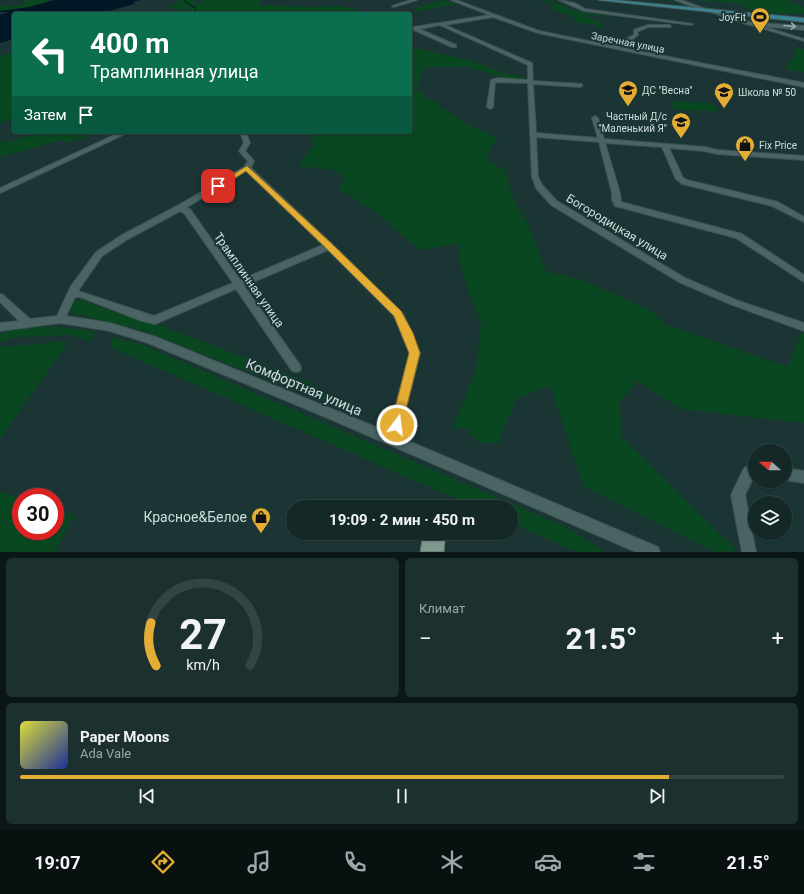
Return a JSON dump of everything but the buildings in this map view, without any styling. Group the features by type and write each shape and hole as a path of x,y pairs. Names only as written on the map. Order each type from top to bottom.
{"main road":[{"path":"600,0 713,11 726,14 804,19"},
{"path":"611,0 804,19"}],"street":[{"path":"394,6 415,0"},
{"name":"Заречная улица","path":"453,0 538,32 804,86"},
{"path":"561,0 584,10 693,24 648,26 635,31 636,36 613,48"},
{"path":"677,0 693,7"},
{"path":"726,14 749,23 804,40"},
{"path":"412,29 494,16"},
{"path":"749,23 804,28"},
{"name":"Богородицкая улица","path":"440,24 530,64 535,178 545,194 564,210 682,280 733,302 804,328"},
{"path":"412,29 454,46"},
{"path":"490,107 493,81 497,80 580,85"},
{"path":"595,118 618,204 739,236 804,279"},
{"path":"0,191 122,134"},
{"path":"60,319 72,294 87,269 99,254 125,237 180,208 247,168 251,161 242,152 247,142 244,134"},
{"path":"533,135 705,149 717,152 804,158"},
{"path":"665,146 680,179 685,182 775,204 804,220"},
{"path":"247,168 398,314 415,353 392,440"},
{"name":"Трамплинная улица","path":"180,208 187,211 296,368"},
{"path":"72,294 81,294 145,318 156,320 329,246"},
{"path":"0,296 28,323"},
{"name":"Комфортная улица","path":"0,327 60,319 110,328 152,340 392,440 653,552"},
{"path":"748,474 738,495 749,552"},
{"path":"792,475 804,477"}],"green space":[{"path":"22,0 54,0 29,7 0,11 0,5 10,7 28,2"},
{"path":"177,0 195,0 194,2 197,3 191,7 183,9 169,7 179,1"},
{"path":"205,0 260,0 258,5 313,7 339,6 359,10 353,12 173,12 192,8"},
{"path":"444,0 455,4 417,12 415,9 418,7"},
{"path":"542,0 547,0 578,12 613,17 582,15 599,21 597,23 604,25 598,28 595,25 579,23 571,16 554,10 551,5"},
{"path":"697,0 786,0 804,7 804,14 776,14 743,8 746,5"},
{"path":"412,48 472,61 506,74 524,77 523,79 507,79 470,67 425,67 416,89 461,121 497,138 487,154 490,163 505,170 514,201 528,223 546,271 583,280 650,310 664,324 788,367 801,333 804,334 804,423 681,409 637,381 620,402 621,436 737,551 715,552 583,486 550,386 517,398 498,443 479,443 465,428 452,429 476,370 481,323 459,261 460,244 419,250 379,215 338,188 346,180 333,170 298,166 314,144 311,134 412,134"},
{"path":"791,49 804,49 804,72 785,69 796,54"},
{"path":"12,53 12,118 0,124 0,56"},
{"path":"671,101 709,103 714,105 718,111 679,110 672,107"},
{"path":"37,134 85,134 86,137 65,143 61,140 9,155 0,156 0,140 4,143 25,136 28,137"},
{"path":"79,299 107,310 162,326 313,384 338,403 307,395 144,331 72,313 72,304"},
{"path":"49,326 94,331 91,341 70,335 16,337 0,342 0,334 7,331"},
{"path":"111,337 145,346 503,500 459,500 112,348"},
{"path":"69,341 0,439 0,347"},
{"path":"0,492 12,495 12,540 61,540 55,552 0,552"},
{"path":"518,506 568,528 604,552 577,552 518,526"},
{"path":"64,512 74,515 64,534"}],"water":[{"path":"54,0 140,0 133,2 134,4 106,12 12,12 12,40 0,43 0,15 9,12 0,11 29,7"}],"waterway":[{"path":"185,0 185,2 196,8 194,12"}],"place":[{"name":"JoyFit","path":"760,34"},
{"name":"ДС \"Весна\"","path":"628,107"},
{"name":"Школа № 50","path":"724,109"},
{"name":"Частный Д/с \"Маленький Я\"","path":"681,139"},
{"name":"Fix Price","path":"745,162"},
{"name":"Красное&Белое","path":"261,534"}],"route":[{"path":"218,186 247,168 398,314 415,353 397,425"}]}
